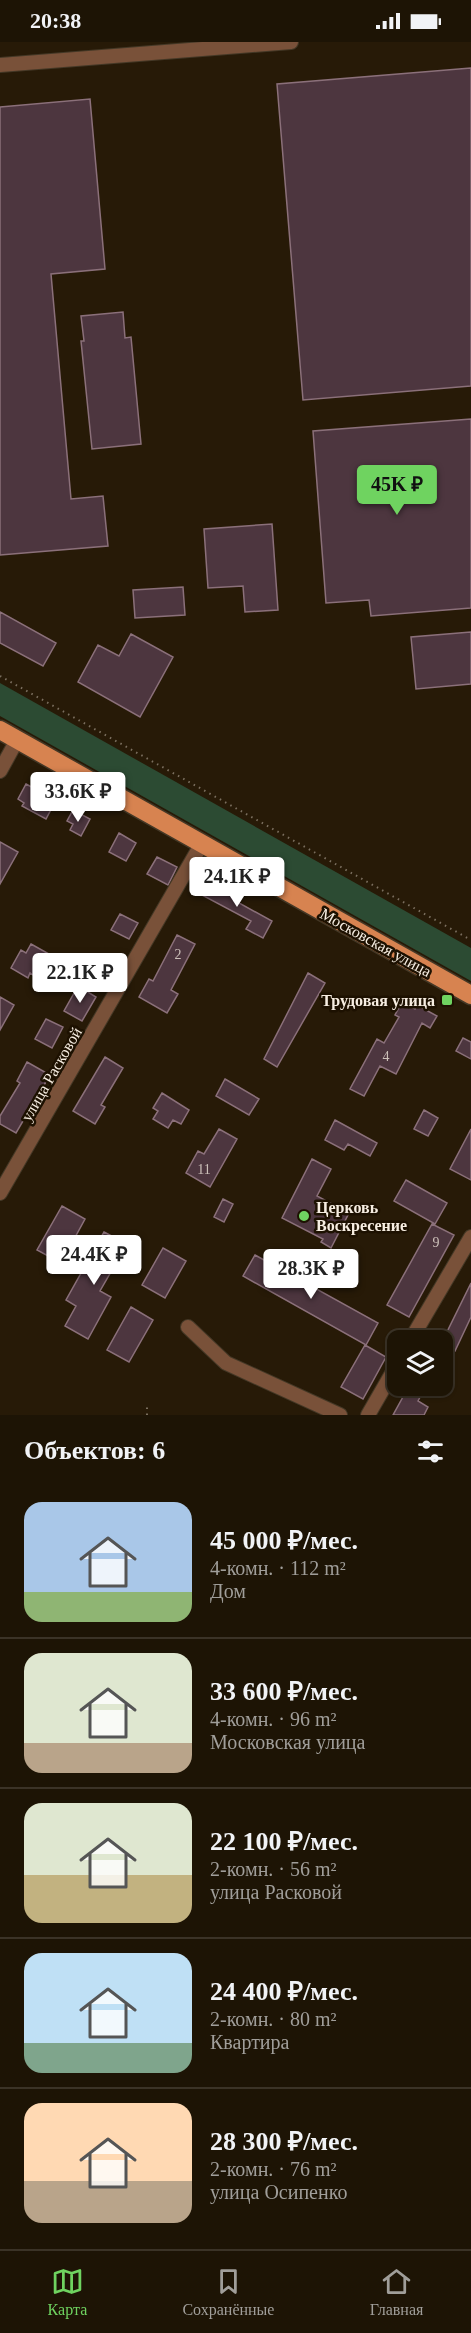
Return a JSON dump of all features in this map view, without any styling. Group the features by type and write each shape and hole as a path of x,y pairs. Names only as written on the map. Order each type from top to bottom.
{"main road":[{"name":"Московская улица","path":"0,730 471,995"}],"street":[{"path":"0,65 291,42"},
{"path":"0,771 17,740"},
{"name":"улица Расковой","path":"0,1193 201,845"},
{"path":"416,1330 471,1237"},
{"path":"188,1327 226,1363 340,1415"},
{"path":"368,1415 387,1382"}],"path":[{"path":"0,676 471,940"},
{"path":"147,1405 147,1415"}],"green space":[{"path":"0,683 471,948 471,981 0,716"}],"building":[{"path":"471,68 471,386 303,400 277,84"},
{"path":"90,99 105,269 51,274 71,499 103,496 108,546 0,555 0,107"},
{"path":"123,312 125,338 131,337 141,444 92,449 81,341 84,341 81,316"},
{"path":"471,419 471,608 371,616 369,600 326,603 313,431"},
{"path":"272,524 278,610 245,612 243,586 208,588 204,529"},
{"path":"183,587 185,615 135,618 133,590"},
{"path":"0,612 56,643 43,666 0,643"},
{"path":"471,632 471,684 416,689 411,637"},
{"path":"131,634 173,657 140,717 78,682 98,645 119,656"},
{"path":"26,784 56,800 46,819 22,806 24,803 18,799"},
{"path":"73,810 90,819 81,836 70,830 73,824 67,821"},
{"path":"119,833 136,843 126,861 109,852"},
{"path":"0,842 18,852 0,884"},
{"path":"157,857 177,867 168,885 147,874"},
{"path":"207,881 241,899 239,903 272,921 263,938 246,929 251,921 200,894"},
{"path":"120,914 138,923 129,939 111,930"},
{"path":"177,935 195,944 171,990 178,994 167,1013 139,997 149,979 153,981"},
{"path":"31,944 49,954 36,977 30,973 28,978 11,968 21,950 26,953"},
{"path":"97,954 115,964 106,979 89,969"},
{"path":"308,973 325,983 277,1067 264,1059"},
{"path":"78,986 96,997 82,1021 64,1011"},
{"path":"0,997 14,1005 0,1030"},
{"path":"402,1002 415,1009 417,1005 437,1016 430,1028 422,1023 396,1074 380,1066 364,1096 350,1089 377,1039 384,1043 399,1017 395,1015"},
{"path":"46,1019 63,1027 52,1048 35,1039"},
{"path":"463,1038 471,1042 471,1059 456,1051"},
{"path":"105,1057 123,1068 101,1105 105,1107 95,1124 73,1111"},
{"path":"27,1062 50,1075 16,1133 0,1124 0,1116 20,1083 17,1081"},
{"path":"225,1079 259,1099 249,1115 216,1096"},
{"path":"162,1093 189,1110 181,1124 173,1120 168,1128 153,1119 158,1111 153,1108"},
{"path":"424,1110 438,1118 428,1136 414,1129"},
{"path":"335,1120 377,1143 370,1156 348,1144 344,1150 325,1140"},
{"path":"219,1129 237,1139 210,1187 186,1173 198,1151 204,1154"},
{"path":"471,1129 471,1180 450,1169"},
{"path":"312,1159 331,1169 317,1196 349,1213 331,1248 321,1242 323,1239 282,1218"},
{"path":"406,1180 447,1203 435,1224 394,1201"},
{"path":"223,1199 233,1204 224,1222 214,1217"},
{"path":"62,1206 85,1219 61,1263 37,1250"},
{"path":"432,1224 454,1235 409,1317 387,1305"},
{"path":"104,1232 127,1244 100,1291 111,1297 88,1339 65,1326 76,1306 66,1300"},
{"path":"163,1248 186,1261 165,1298 142,1285"},
{"path":"255,1255 378,1323 366,1345 243,1276"},
{"path":"471,1283 471,1317 455,1351 453,1350 453,1330 448,1330"},
{"path":"131,1307 153,1320 129,1362 107,1350"},
{"path":"365,1345 386,1357 363,1399 341,1387"},
{"path":"403,1396 421,1396 418,1401 428,1407 424,1415 393,1415"}],"place":[{"name":"Трудовая улица","path":"447,1000"},
{"name":"Церковь Воскресение","path":"304,1216"}]}
